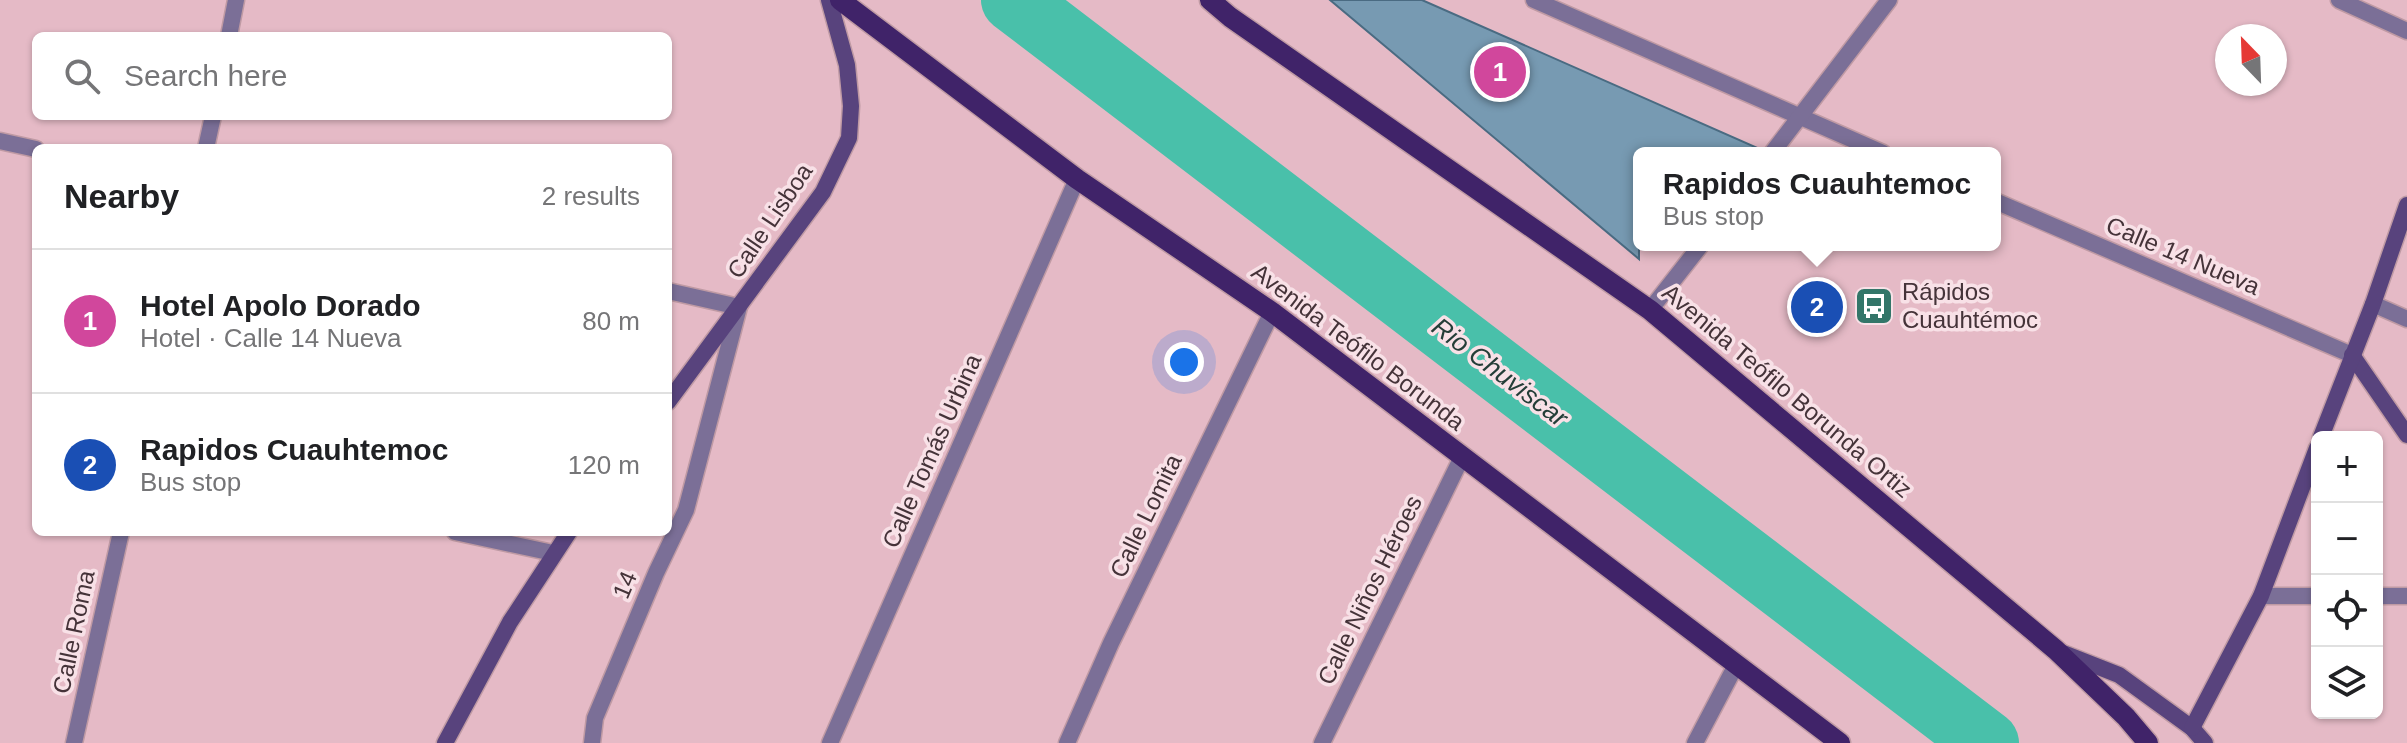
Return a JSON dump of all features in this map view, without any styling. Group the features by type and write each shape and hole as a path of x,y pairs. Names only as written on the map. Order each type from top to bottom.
{"main road":[{"name":"Calle Lisboa","path":"672,397 823,192 849,138 851,106 847,65 829,0"},
{"name":"Avenida Teófilo Borunda","path":"840,0 1077,179 1272,312 1840,743"},
{"name":"Avenida Teófilo Borunda Ortiz","path":"1210,0 1228,9 1650,310 2056,650 2126,717 2148,743"},
{"path":"2323,431 2373,304 2407,205"},
{"path":"2352,355 2407,435"},
{"path":"2192,728 2261,596 2311,464"},
{"path":"445,743 510,622 566,536"},
{"path":"2056,650 2119,675 2192,728 2205,743"}],"street":[{"path":"230,32 236,0"},
{"path":"1534,0 1869,147"},
{"path":"1777,147 1889,0"},
{"path":"2339,0 2407,31"},
{"path":"207,144 212,120"},
{"path":"0,141 32,148"},
{"name":"Calle Tomás Urbina","path":"830,743 1077,179"},
{"name":"Calle 14 Nueva","path":"2001,204 2352,355"},
{"path":"1650,310 1696,251"},
{"path":"672,292 739,307"},
{"path":"2373,304 2407,319"},
{"name":"14","path":"592,743 595,718 686,510 739,307"},
{"name":"Calle Lomita","path":"1067,743 1111,643 1272,312"},
{"name":"Calle Niños Héroes","path":"1322,743 1462,457"},
{"name":"Calle Roma","path":"74,743 120,536"},
{"path":"474,536 553,553"},
{"path":"2261,596 2311,596"},
{"path":"2383,596 2407,596"},
{"path":"1695,743 1736,665"}],"building":[{"path":"1330,0 1422,0 1755,147 1633,147 1633,251 1639,251 1639,259"}],"waterway":[{"name":"Rio Chuviscar","path":"1013,0 1987,743"}],"place":[{"name":"Hotel Apolo Dorado","path":"1500,72"},
{"name":"Rápidos Cuauhtémoc","path":"1874,306"},
{"name":"Rapidos Cuauhtemoc","path":"1817,307"}]}
